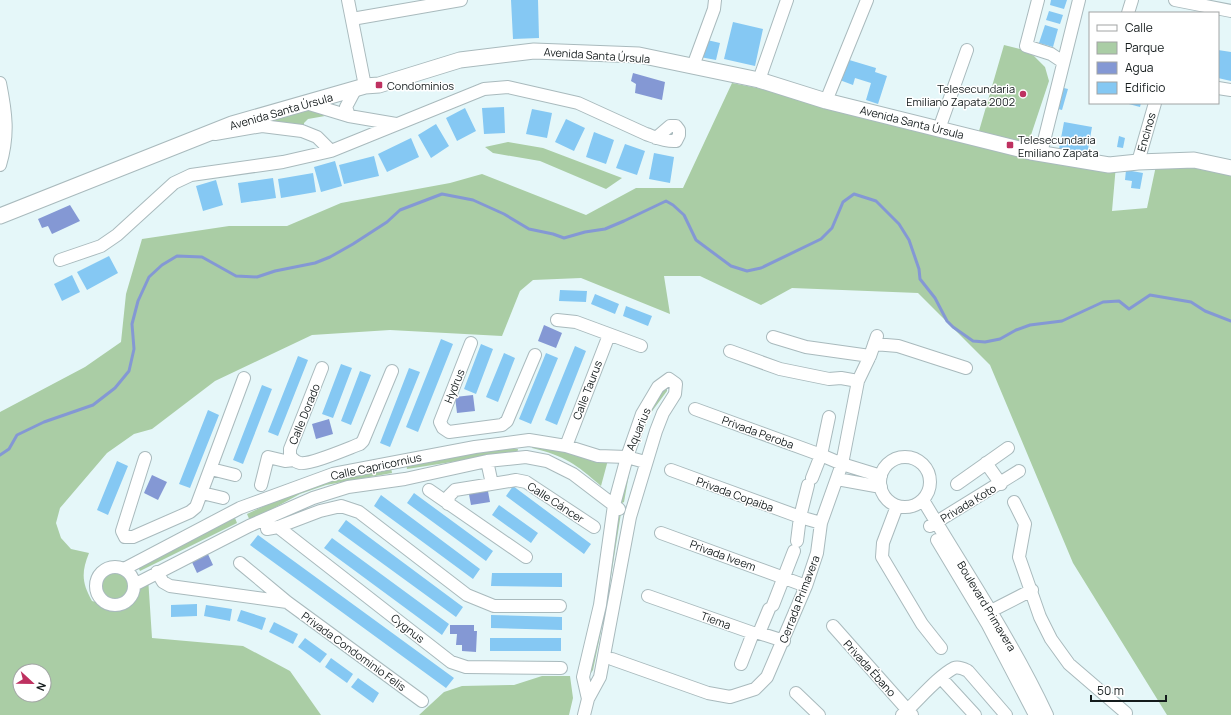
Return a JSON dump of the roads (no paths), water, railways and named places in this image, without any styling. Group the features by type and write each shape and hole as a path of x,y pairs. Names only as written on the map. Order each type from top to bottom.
{"street":[{"path":"348,0 361,87 346,107 349,116"},
{"path":"352,19 461,0"},
{"path":"693,66 714,9 715,0"},
{"path":"759,80 787,0"},
{"path":"826,101 867,0"},
{"path":"1038,0 1026,46 1051,54 1063,62"},
{"path":"1040,153 1079,0"},
{"path":"1128,12 1132,0"},
{"path":"1179,4 1231,11"},
{"path":"938,129 967,50"},
{"name":"Avenida Santa Úrsula","path":"0,216 232,124 361,87 380,85 460,60 534,51 639,55 759,80 826,101 1040,153 1109,165 1138,162 1194,160 1231,168"},
{"path":"0,83 7,120 6,147 0,165"},
{"path":"60,260 101,246 117,235 174,183 191,175 283,162 330,151 484,89 508,87 578,104 656,138"},
{"path":"1219,88 1231,90"},
{"path":"306,103 349,116 398,124"},
{"name":"Encinos","path":"1138,162 1154,104"},
{"path":"204,135 228,133 262,126 302,131 317,138 330,151"},
{"path":"557,320 576,322 641,346"},
{"name":"Calle Taurus","path":"566,446 609,335"},
{"path":"773,338 806,347 870,356"},
{"name":"Cerrada Primavera","path":"612,659 708,693 730,696 755,689 767,677 784,641 806,586 817,552 821,523 842,464 858,381 870,356 875,340 966,368"},
{"name":"Hydrus","path":"471,343 440,422 443,428 449,432 474,428"},
{"path":"730,351 780,369 829,379 841,378 858,381"},
{"path":"474,447 474,428 502,425 507,421 535,355"},
{"name":"Calle Dorado","path":"294,460 290,456 290,449 322,368"},
{"name":"Calle Dorado","path":"261,486 268,457 285,461 294,460 305,463 363,442 392,371"},
{"path":"145,458 122,532 125,537 133,537 190,512 196,507 244,378"},
{"name":"Aquarius","path":"584,715 588,699 600,677 630,517 645,462 663,413 675,394 676,384 669,379 658,387 642,414 627,457 614,505 600,605 583,677 588,699"},
{"name":"Privada Peroba","path":"695,409 842,464"},
{"path":"741,664 771,607 796,546 800,517 810,481 821,455 829,417"},
{"path":"526,457 529,453 529,440"},
{"name":"Calle Capricornius","path":"124,569 240,508 333,474 401,460 474,447 529,440 566,446 598,456 627,457 645,462"},
{"name":"Privada Koto","path":"957,484 1008,448"},
{"path":"330,455 333,474"},
{"path":"908,456 918,460 926,467 931,480 929,491 919,502 910,507 897,506 890,502 883,494 881,481 888,463 897,457 908,456"},
{"name":"Calle Capricornius","path":"134,585 250,526 313,498 348,487 405,479 487,461 526,457 547,462 574,474 630,517"},
{"path":"401,460 405,479"},
{"path":"487,461 492,484"},
{"name":"Privada Koto","path":"986,463 1001,484"},
{"path":"842,464 881,481"},
{"path":"211,469 235,475"},
{"name":"Privada Copaiba","path":"671,470 800,517 821,523"},
{"name":"Privada Koto","path":"933,524 1001,484 1019,471"},
{"path":"837,479 881,481"},
{"name":"Calle Cáncer","path":"448,504 449,496 455,490 516,480 526,482 594,528"},
{"path":"429,490 526,557"},
{"path":"202,493 223,498"},
{"path":"313,498 320,511"},
{"name":"Boulevard Primavera","path":"919,502 1034,688 1047,715"},
{"path":"1014,502 1025,524 1020,557 1040,617 1051,639 1069,664 1126,713"},
{"name":"Cygnus","path":"560,606 494,606 480,602 467,595 359,512 341,506 320,511 273,528 451,662 466,667 561,668"},
{"path":"897,506 883,543 882,557 922,624 941,648"},
{"path":"240,508 243,516 250,526"},
{"path":"152,528 164,547"},
{"name":"Privada Iveem","path":"661,533 806,586"},
{"name":"Privada Condominio Felis","path":"240,563 287,602 422,701"},
{"path":"109,567 124,569 130,574 134,585 131,597 120,605 112,606 99,598 96,592 98,577 109,567"},
{"name":"Privada Condominio Felis","path":"157,572 163,582 170,586 287,602"},
{"path":"987,613 1032,590"},
{"name":"Tiema","path":"648,596 756,633 784,641"},
{"name":"Boulevard Primavera","path":"987,613 1030,713"},
{"name":"Privada Ébano","path":"833,626 907,713"},
{"path":"907,713 941,678 954,668 960,667 968,671 1006,715"},
{"path":"941,678 975,715"},
{"path":"796,693 819,715"}],"water":[{"path":"633,73 665,82 662,100 635,93 636,84 631,81"},
{"path":"70,205 80,221 52,234 48,226 42,228 38,219"},
{"path":"544,325 562,333 556,348 538,341"},
{"path":"473,395 475,411 457,413 455,397"},
{"path":"329,419 333,434 316,439 312,424"},
{"path":"152,475 167,482 158,500 144,493"},
{"path":"487,486 490,502 471,505 468,489"},
{"path":"207,552 213,565 197,573 191,560"},
{"path":"450,625 474,625 474,631 477,631 476,652 462,651 462,645 456,645 457,634 450,634"}],"waterway":[{"path":"0,455 9,449 17,435 44,422 93,405 115,388 129,371 134,349 132,324 138,301 149,277 162,265 177,256 202,257 236,276 257,277 275,271 315,263 330,257 387,222 400,210 442,194 473,200 504,214 529,229 564,238 585,232 605,229 666,201 684,215 696,240 731,266 747,271 761,268 821,239 832,228 843,202 854,194 876,201 899,224 909,240 919,269 920,279 935,298 947,321 973,341 985,342 1000,339 1016,330 1030,325 1062,321 1103,302 1119,301 1129,309 1150,295 1191,302 1205,311 1231,321"}],"place":[{"name":"Condominios","path":"379,85"},
{"name":"Telesecundaria Emiliano Zapata 2002","path":"1023,94"},
{"name":"Telesecundaria Emiliano Zapata","path":"1010,145"}]}
